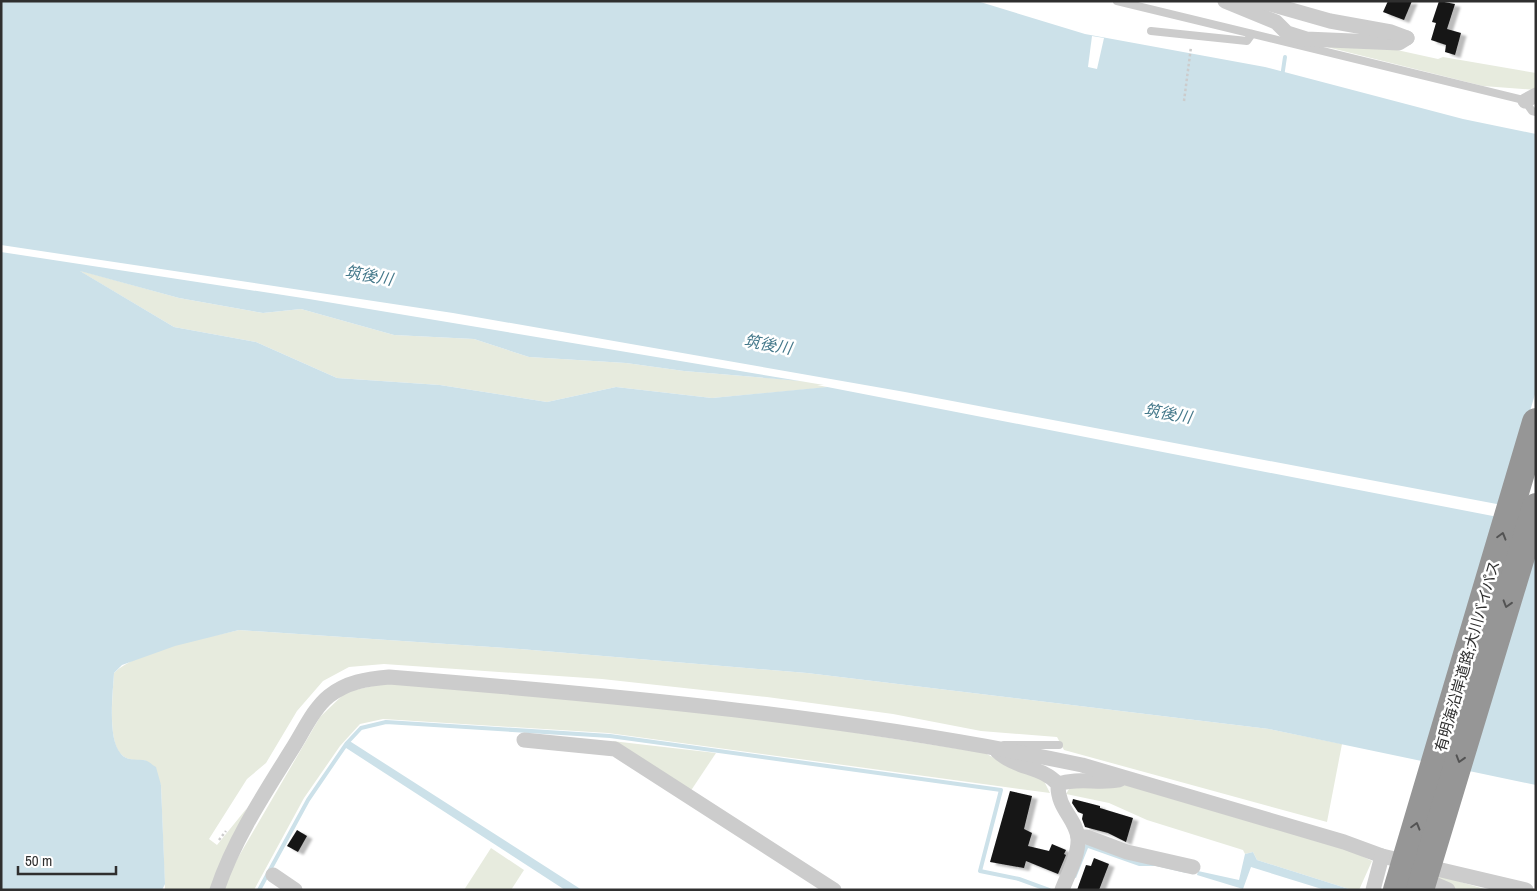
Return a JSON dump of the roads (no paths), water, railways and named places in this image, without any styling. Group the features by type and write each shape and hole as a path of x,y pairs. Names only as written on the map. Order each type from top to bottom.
{"highway":[{"name":"有明海沿岸道路;大川バイパス","path":"1398,890 1536,422"},
{"name":"有明海沿岸道路;大川バイパス","path":"1420,890 1536,507"}],"street":[{"path":"1225,1 1262,2 1330,21 1391,32 1407,38 1399,43 1305,42 1287,33 1276,22 1225,1"},
{"path":"217,890 223,872 264,793 310,718 326,698 342,686 363,679 398,678 597,694 676,703 890,731 1082,765 1125,780 1344,842 1382,856 1526,890"},
{"path":"524,740 615,749 834,890"},
{"path":"996,750 1008,761 1043,773 1058,784 1060,803 1078,837 1076,853 1062,890"},
{"path":"1058,784 1070,780 1108,782 1125,780"},
{"path":"1078,837 1087,837 1128,852 1193,867"},
{"path":"1373,890 1382,856"},
{"path":"1382,856 1418,878 1448,890"},
{"path":"273,875 295,890"}],"lane":[{"path":"1117,1 1252,34 1305,42 1354,60 1532,99 1532,111 1536,112"},
{"path":"1151,32 1247,41 1252,34"},
{"path":"996,750 1005,744 1059,745"}],"water":[{"name":"筑後川","path":"1,1 977,1 1085,34 1265,67 1463,119 1536,134 1536,785 1269,729 807,673 520,649 239,630 175,646 122,665 114,673 112,727 117,747 126,758 145,760 156,767 161,785 165,884 162,890 1,890","holes":["80,271 179,298 263,313 301,309 394,335 474,339 529,357 626,363 684,371 848,385 712,398 616,387 547,402 440,385 337,378 256,342 174,327"]},
{"path":"348,740 582,890 565,890 343,746"},
{"path":"1086,843 1187,869 1186,873 1156,866 1139,866 1088,848 1076,878 1073,877"},
{"path":"1253,852 1257,860 1352,890 1325,890 1251,867 1243,889 1197,875 1198,871 1239,880 1245,854"}],"waterway":[{"path":"1282,77 1285,57"},
{"path":"259,890 308,800 347,743 361,728 386,722 610,736 1001,790 980,871 1019,879 1049,890"}]}
